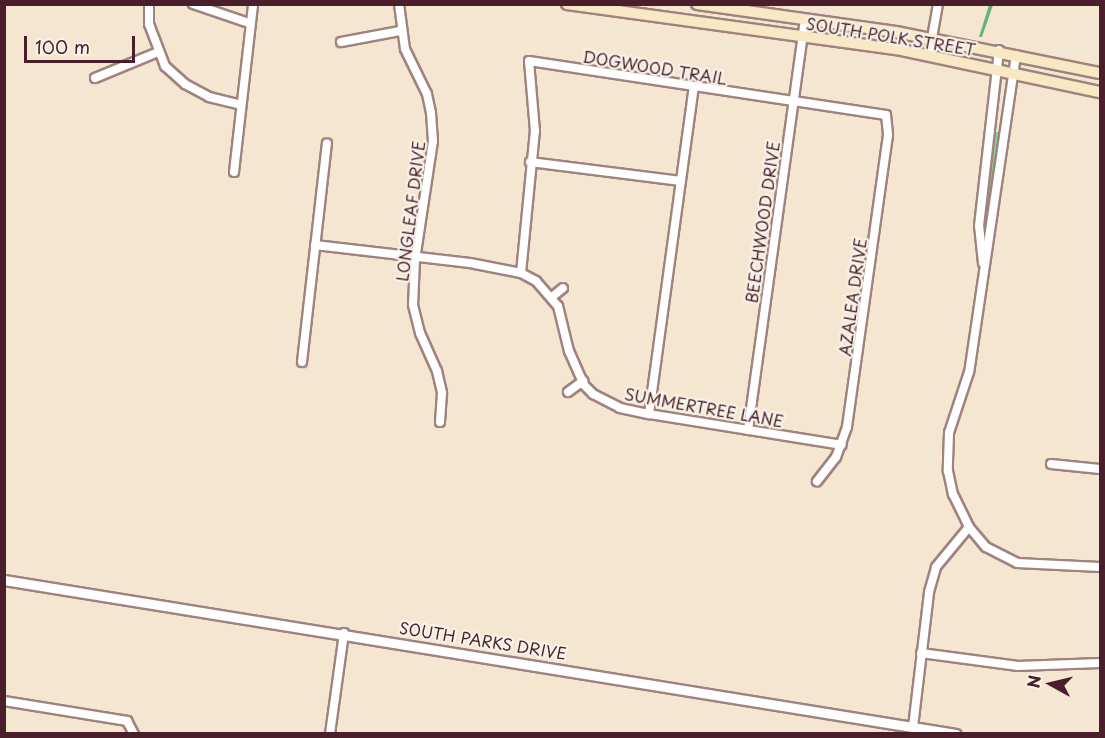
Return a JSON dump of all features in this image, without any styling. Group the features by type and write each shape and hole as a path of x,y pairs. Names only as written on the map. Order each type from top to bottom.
{"main road":[{"name":"SOUTH POLK STREET","path":"567,4 613,7 929,55 1101,92"},
{"name":"SOUTH POLK STREET","path":"697,4 933,38 1101,73"}],"street":[{"path":"149,4 149,24 165,66 185,84 209,97 240,105"},
{"path":"193,4 249,22"},
{"path":"234,172 252,4"},
{"name":"LONGLEAF DRIVE","path":"399,4 400,31 427,94 432,132 415,260 413,305 420,333 437,371 442,393 440,423"},
{"path":"929,55 938,4"},
{"name":"BEECHWOOD DRIVE","path":"748,430 805,19"},
{"path":"341,42 400,31"},
{"path":"984,270 979,226 995,69 999,50"},
{"path":"95,78 158,52"},
{"path":"1016,55 969,372 946,449 953,494 969,527 986,547 1017,563 1101,567"},
{"name":"DOGWOOD TRAIL","path":"530,162 535,131 528,61 879,114"},
{"path":"649,414 694,87"},
{"name":"AZALEA DRIVE","path":"817,481 842,445 888,135 886,115 879,114"},
{"path":"989,123 1006,125"},
{"path":"302,362 327,143"},
{"path":"521,273 530,162 681,181"},
{"path":"315,245 415,260 470,263 521,273 552,297 563,288"},
{"name":"SUMMERTREE LANE","path":"552,297 583,381 593,394 620,408 842,445"},
{"path":"567,392 583,381"},
{"path":"1050,464 1101,470"},
{"path":"913,728 921,653 936,567 969,527"},
{"name":"SOUTH PARKS DRIVE","path":"4,580 344,633 956,734"},
{"path":"330,734 344,633"},
{"path":"921,653 1018,666 1101,663"},
{"path":"4,701 127,721 134,728 134,734"}],"green space":[{"path":"989,5 993,5 982,37 979,37"},
{"path":"993,132 1002,132 987,229 984,201"}]}
